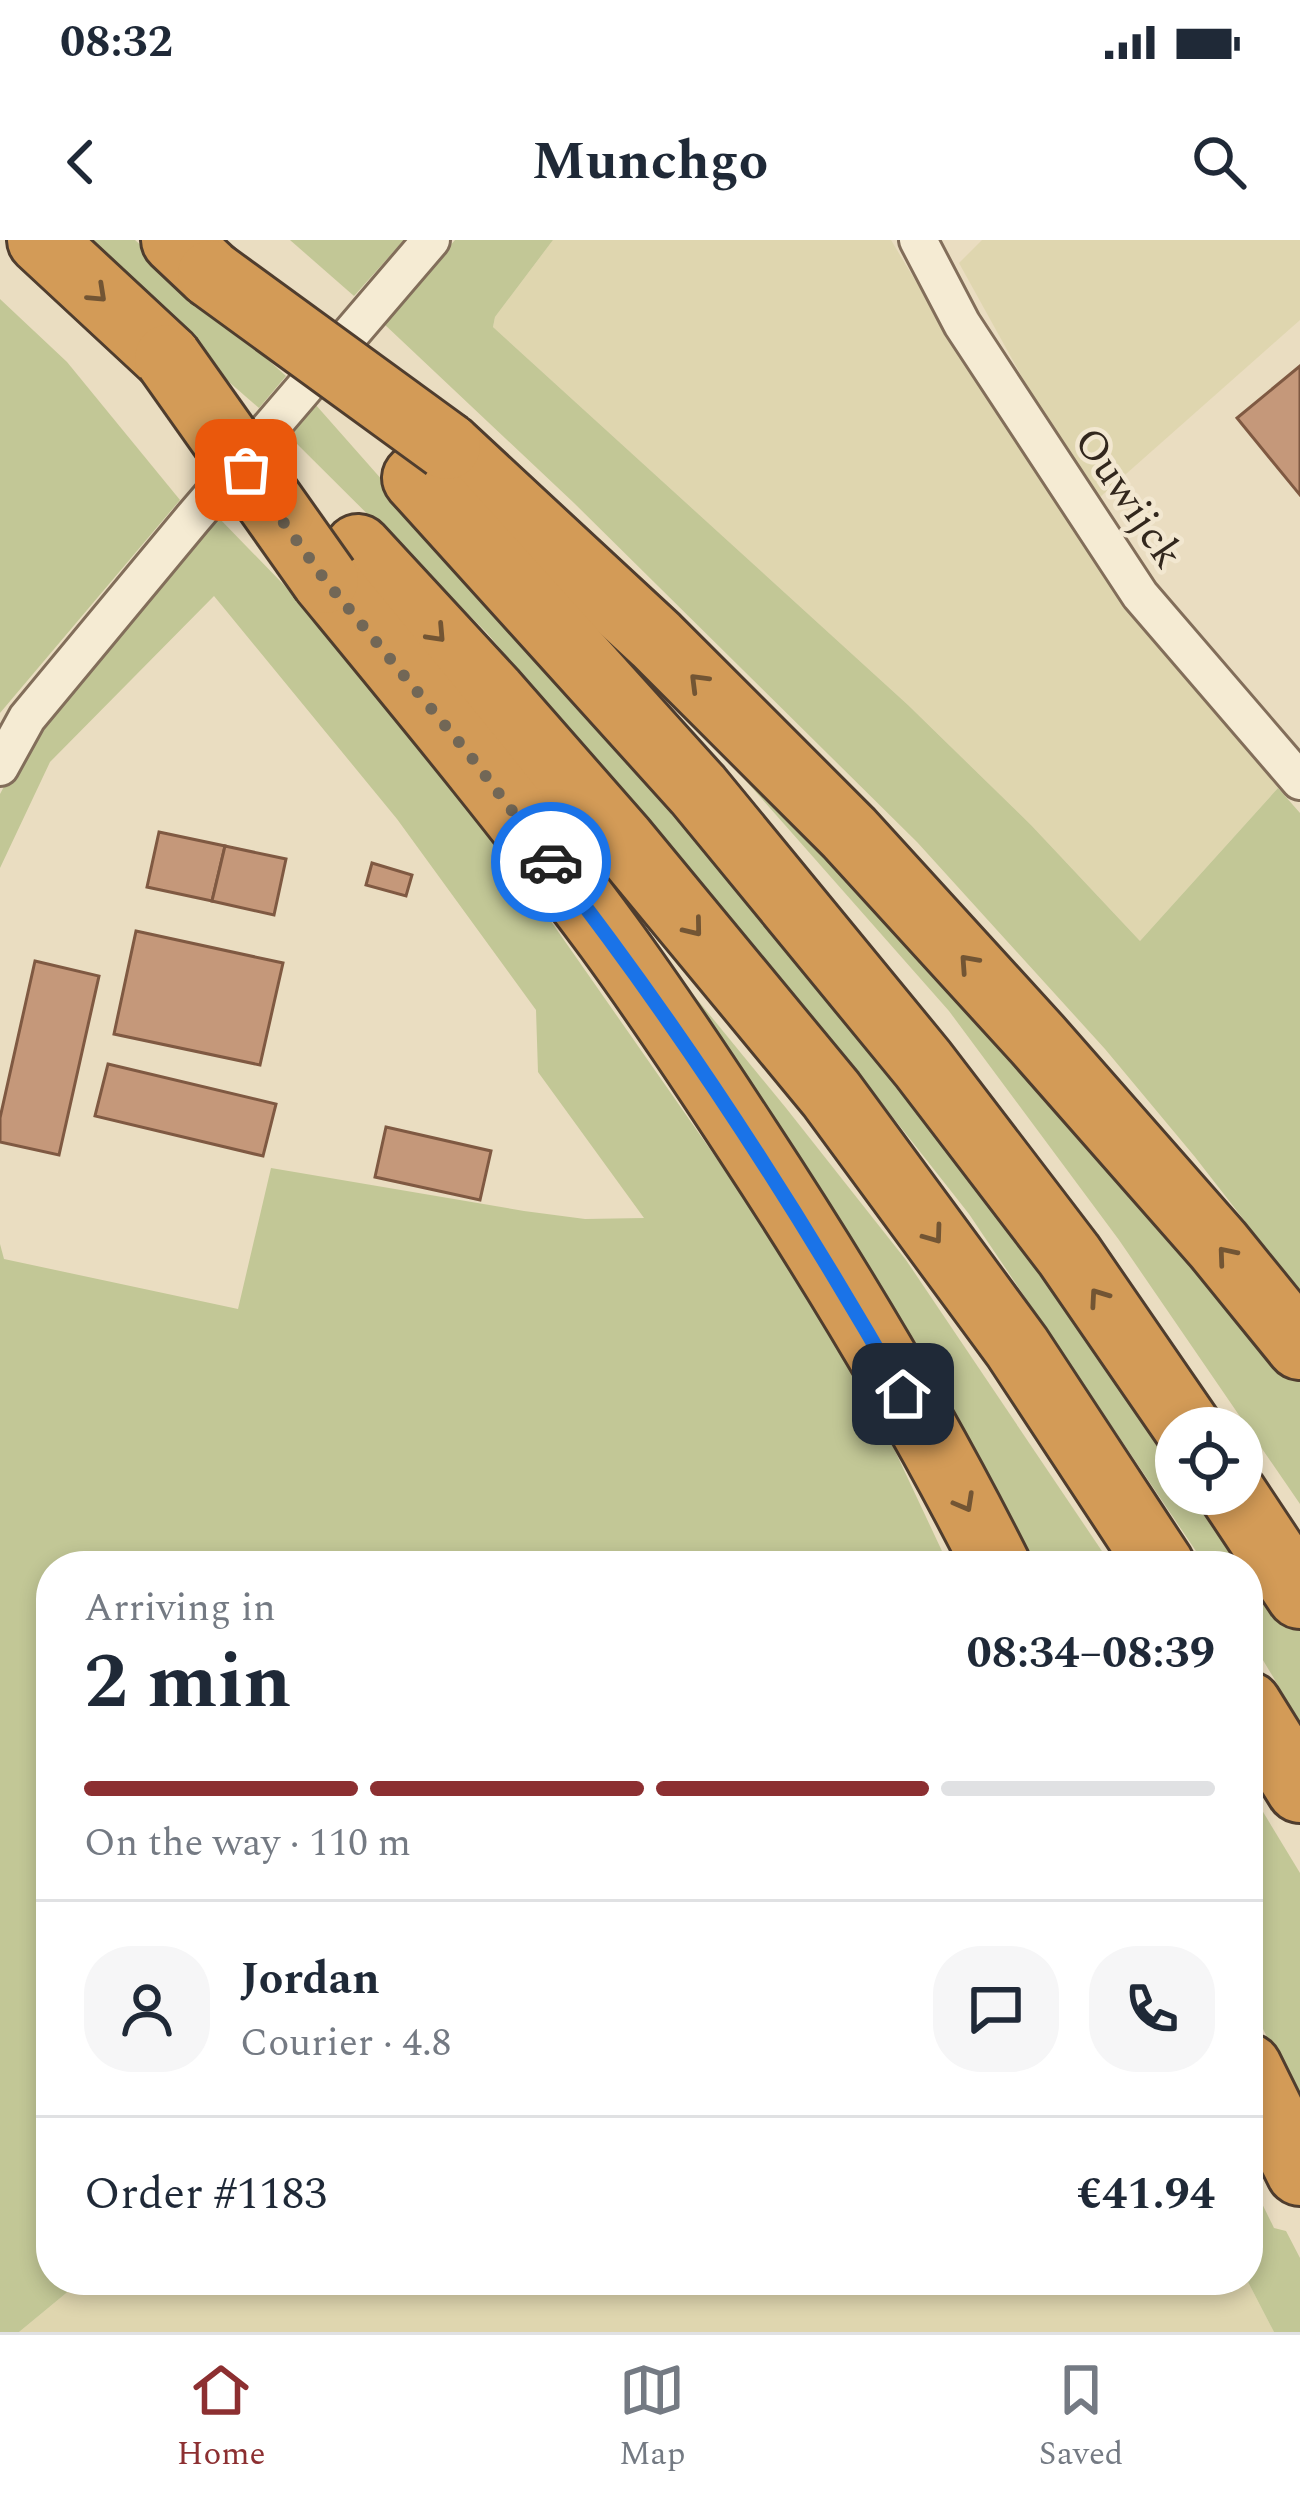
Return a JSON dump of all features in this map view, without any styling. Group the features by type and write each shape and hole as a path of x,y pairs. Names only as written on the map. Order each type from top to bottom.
{"highway":[{"path":"41,240 162,353 341,564 472,758 655,1001 781,1190 858,1314 990,1551"},
{"path":"193,257 432,462 656,640 849,833 1067,1073 1300,1346"},
{"path":"432,462 923,1064 1069,1255 1174,1407"},
{"path":"341,564 493,694 831,1094 1017,1347 1151,1551"},
{"path":"1248,1515 1300,1595"},
{"path":"1263,1730 1300,1789"},
{"path":"1263,2097 1300,2172"}],"street":[{"path":"0,767 27,718 431,240"},
{"name":"Ouwijck","path":"917,240 962,324 1140,595 1300,782"}],"shaded area":[{"path":"553,240 891,240 979,387 1068,518 1278,788 1140,941 908,705 493,327 495,317"},
{"path":"982,240 1300,240 1300,320 1100,497 1058,442 959,263"},
{"path":"64,2295 1255,2295 1274,2332 19,2332"}],"green space":[{"path":"66,240 135,240 286,376 259,408"},
{"path":"290,240 404,240 354,296"},
{"path":"455,240 553,240 495,317 493,327 908,705 1140,941 1278,788 1300,813 1300,1292 1105,1049 917,842 574,503 383,323"},
{"path":"0,299 67,362 180,500 0,713"},
{"path":"315,404 1006,1186 1156,1407 1155,1490 969,1214 847,1059 487,633 288,435"},
{"path":"218,517 284,585 462,794 777,1245 872,1402 942,1551 36,1551 36,2295 64,2295 19,2332 0,2332 0,1244 4,1259 238,1309 271,1168 524,1211 585,1219 644,1218 538,1072 536,1010 397,819 214,596 50,762 0,868 0,794 22,753"},
{"path":"706,715 1300,1374 1300,1504 1263,1450 1263,1407 1233,1407 1119,1240 949,1011 695,723"},
{"path":"564,837 906,1260 1102,1551 1017,1551"},
{"path":"1172,1515 1228,1515 1251,1551 1196,1551"},
{"path":"1263,1571 1300,1630 1300,1722 1263,1660"},
{"path":"1263,1812 1300,1873 1300,2103 1263,2029"},
{"path":"1263,2206 1274,2228 1286,2231 1300,2258 1300,2332 1274,2332 1255,2295 1263,2295"}],"building":[{"path":"1300,366 1300,495 1237,418"},
{"path":"159,832 225,846 212,901 147,887"},
{"path":"225,846 286,859 274,915 212,901"},
{"path":"372,863 412,875 406,896 366,885"},
{"path":"136,931 283,963 260,1065 114,1034"},
{"path":"35,961 99,976 59,1155 0,1142 0,1118"},
{"path":"108,1064 276,1104 263,1156 95,1116"},
{"path":"386,1127 491,1151 480,1200 375,1177"}],"way so far":[{"path":"246,470 325,580 551,862"}],"route":[{"path":"551,862 655,1001 781,1190 903,1394"}]}
